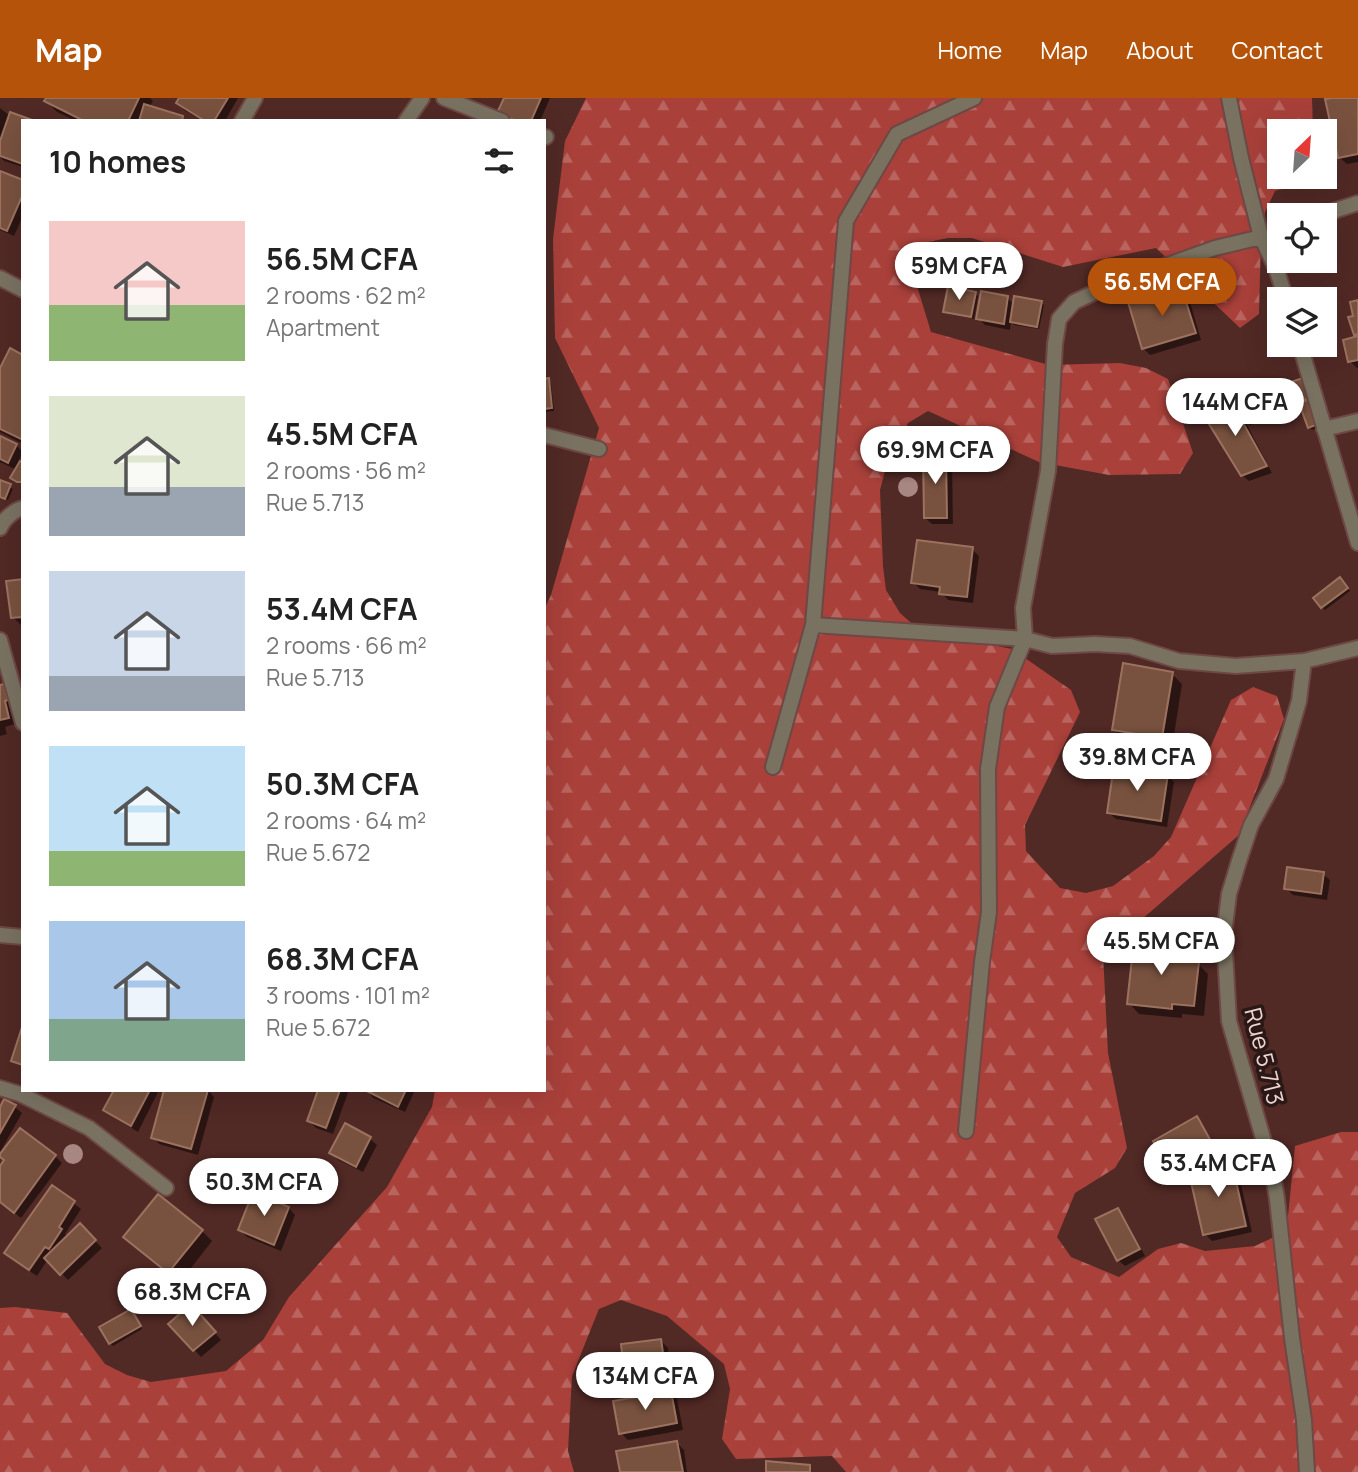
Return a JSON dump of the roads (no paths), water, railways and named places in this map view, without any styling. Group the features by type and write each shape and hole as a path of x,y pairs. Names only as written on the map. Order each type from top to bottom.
{"street":[{"path":"243,119 255,98"},
{"path":"407,119 422,98"},
{"path":"444,98 497,119"},
{"path":"773,767 813,625 846,221 897,134 974,98"},
{"path":"1229,98 1261,237 1267,246"},
{"path":"1337,210 1358,203"},
{"path":"966,1131 989,912 988,769 997,707 1025,639 1023,608 1048,471 1055,344 1059,319 1073,303 1104,288 1215,248 1261,237"},
{"path":"0,278 21,289"},
{"path":"1303,357 1358,543"},
{"path":"1324,429 1358,421"},
{"path":"546,436 599,449"},
{"path":"0,528 2,523 21,508"},
{"path":"813,625 1025,639 1052,646 1095,643 1130,646 1180,661 1236,666 1304,662 1358,648"},
{"path":"0,639 21,716"},
{"name":"Rue 5.713","path":"1304,662 1293,725 1276,779 1251,825 1239,861 1229,894 1224,934 1229,1021 1272,1169 1278,1199 1292,1338 1304,1420 1307,1472"},
{"path":"0,934 21,937"},
{"path":"0,1088 20,1094 89,1128 166,1188"}]}
